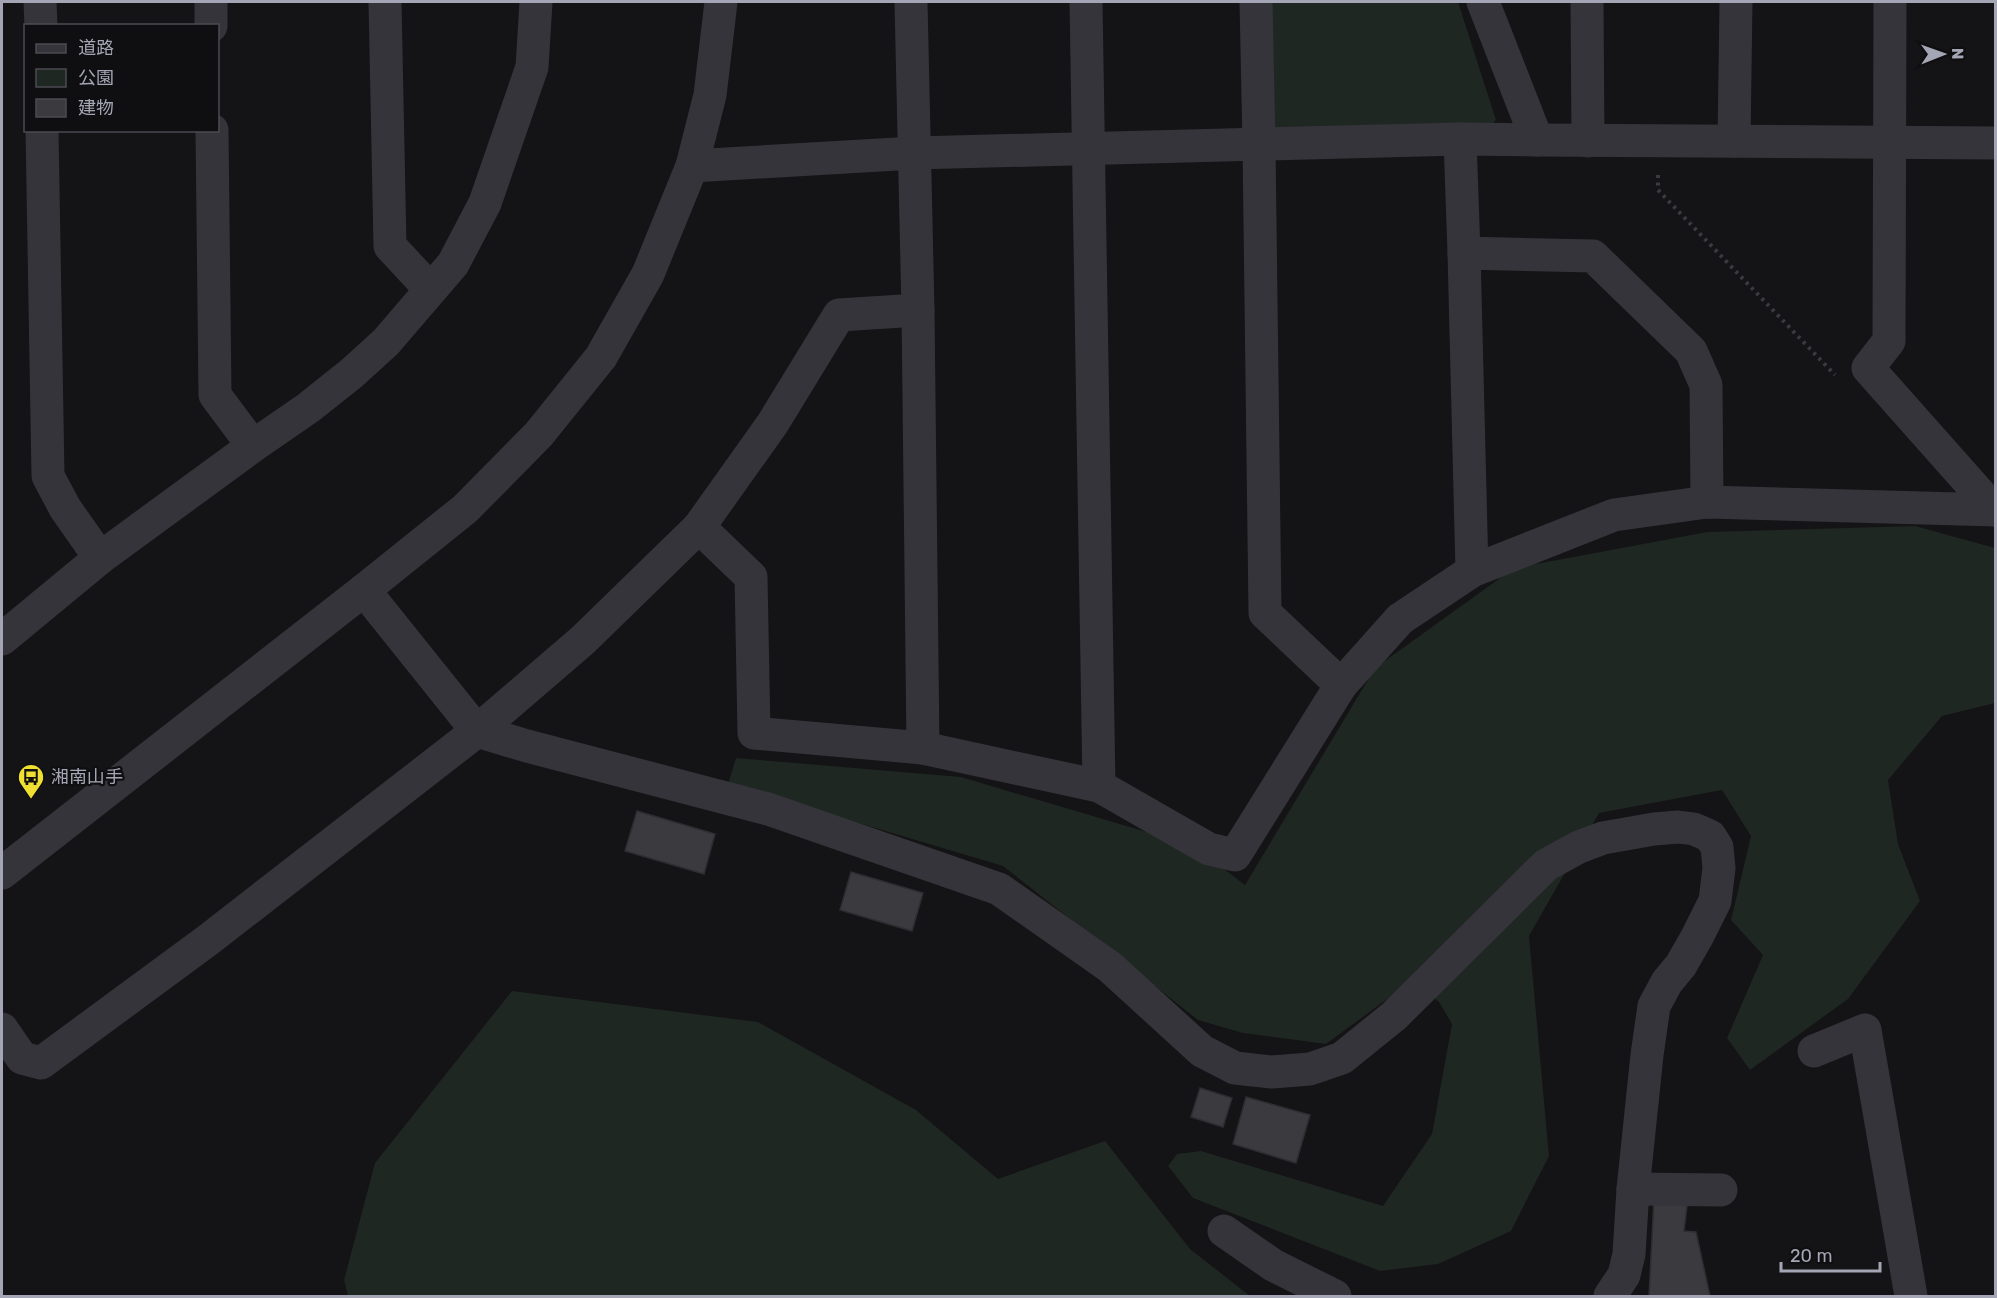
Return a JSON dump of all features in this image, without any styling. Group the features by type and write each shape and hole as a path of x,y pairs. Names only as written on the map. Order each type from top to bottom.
{"street":[{"path":"40,2 40,24"},
{"path":"211,2 211,24"},
{"path":"385,2 390,246 430,289"},
{"path":"2,639 100,558 308,408 352,373 386,342 453,264 485,203 531,67 536,2"},
{"path":"2,873 465,509 539,434 601,357 648,274 692,166 710,95 722,2"},
{"path":"911,2 918,310 923,748"},
{"path":"1086,2 1099,786"},
{"path":"1256,2 1265,613 1341,685"},
{"path":"1484,2 1537,140"},
{"path":"1587,2 1588,141"},
{"path":"1734,141 1736,2"},
{"path":"1890,2 1889,341 1868,368 1995,510"},
{"path":"42,132 48,476 65,508 100,558"},
{"path":"212,132 215,395 253,446"},
{"path":"692,166 914,153 1460,139 1995,143"},
{"path":"1460,139 1472,571"},
{"path":"1464,254 1593,256 1691,351 1706,385 1707,502"},
{"path":"2,1029 22,1058 41,1063 208,940 477,731 583,640 699,527 772,423 839,315 918,310"},
{"path":"699,527 751,577 754,733 923,748 1099,786 1209,849 1235,855 1341,685 1400,619 1472,571 1614,515 1707,502 1995,510"},
{"path":"364,590 477,731 527,747 768,809 999,889 1110,967 1202,1051 1234,1068 1272,1072 1310,1069 1342,1058 1394,1016 1546,865 1579,847 1603,838 1654,829 1678,827 1694,829 1710,836 1717,847 1719,868 1715,901 1681,965 1667,982 1654,1006 1633,1189 1629,1254 1624,1275 1610,1296"},
{"path":"1814,1051 1865,1030 1911,1296"},
{"path":"1633,1189 1721,1190"},
{"path":"1224,1232 1273,1265 1335,1296"}],"path":[{"path":"1658,141 1658,190 1839,380"}],"green space":[{"path":"1268,2 1458,2 1496,120 1482,136 1282,141 1271,126"},
{"path":"1915,526 1995,548 1995,703 1942,716 1888,780 1898,844 1920,901 1848,999 1750,1070 1727,1038 1763,955 1731,920 1751,836 1722,790 1599,813 1529,936 1549,1156 1511,1231 1438,1264 1380,1271 1193,1198 1168,1166 1177,1154 1201,1151 1383,1206 1432,1134 1452,1024 1439,1002 1413,980 1326,1044 1243,1033 1198,1020 1003,866 728,784 736,758 961,777 1194,846 1245,885 1375,668 1514,568 1707,532"},
{"path":"512,991 758,1022 916,1110 998,1179 1105,1141 1190,1249 1250,1296 348,1296 344,1280 375,1163"}],"building":[{"path":"637,811 715,834 704,874 625,851"},
{"path":"851,872 923,893 912,931 840,910"},
{"path":"1200,1088 1232,1098 1223,1127 1191,1117"},
{"path":"1246,1097 1310,1115 1296,1163 1233,1144"},
{"path":"1688,1198 1684,1231 1696,1232 1710,1296 1649,1296 1654,1199"}],"place":[{"name":"湘南山手","path":"31,800"}]}
